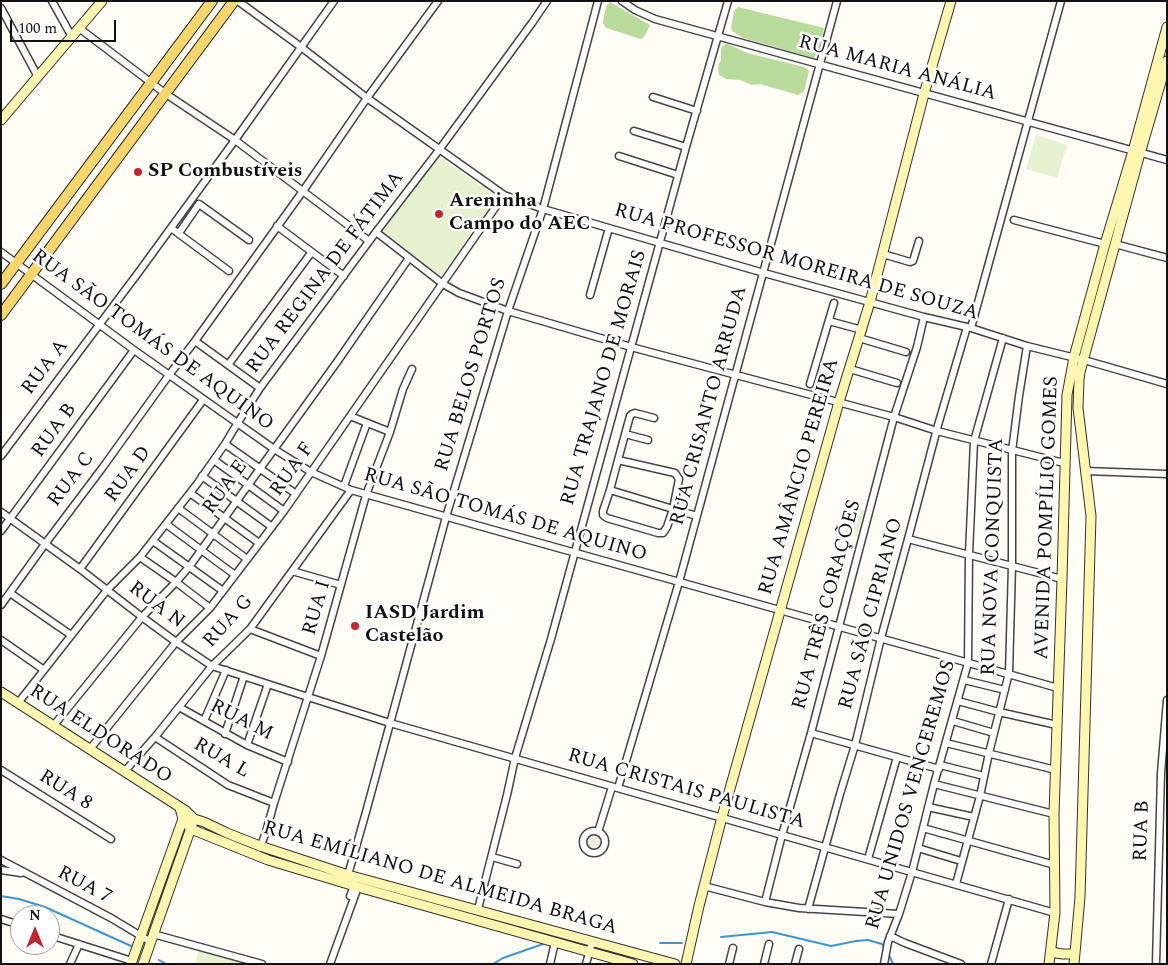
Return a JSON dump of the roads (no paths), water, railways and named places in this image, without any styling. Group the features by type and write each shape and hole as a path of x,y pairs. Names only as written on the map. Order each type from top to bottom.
{"main road":[{"path":"1,284 212,1"},
{"path":"1,315 234,1"}],"street":[{"path":"52,1 72,37"},
{"path":"1,120 102,1"},
{"name":"RUA PROFESSOR MOREIRA DE SOUZA","path":"238,1 367,98 504,195 542,209 764,273 1167,384"},
{"name":"RUA A","path":"1,456 171,228 334,1"},
{"name":"RUA C","path":"1,605 195,341 438,1"},
{"name":"RUA REGINA DE FÁTIMA","path":"18,703 107,590 140,557 190,493 225,444 260,388 439,150 547,1"},
{"name":"RUA BELOS PORTOS","path":"348,874 446,517 508,310 542,209 598,1"},
{"name":"RUA MARIA ANÁLIA","path":"622,1 655,19 1167,160"},
{"name":"RUA TRAJANO DE MORAIS","path":"478,910 508,795 515,758 551,639 678,175 728,1"},
{"name":"RUA CRISANTO ARRUDA","path":"598,832 615,788 679,582 838,1"},
{"name":"RUA AMÂNCIO PEREIRA","path":"686,964 722,817 839,402 870,302 924,94 951,1"},
{"name":"RUA SÃO CIPRIANO","path":"808,909 855,745 881,638 937,431 969,328 1061,1"},
{"path":"1,8 38,77"},
{"name":"AVENIDA POMPÍLIO GOMES","path":"1074,964 1080,898 1090,532 1086,471 1078,408 1080,372 1115,244 1167,27"},
{"path":"79,28 166,94 235,140 369,241"},
{"name":"AVENIDA POMPÍLIO GOMES","path":"1049,964 1055,913 1054,814 1056,725 1067,396 1074,357 1105,244 1166,67"},
{"path":"653,97 697,111"},
{"path":"634,131 686,147"},
{"path":"619,156 678,175"},
{"name":"RUA F","path":"90,749 176,642 210,608 284,511 504,195"},
{"path":"178,233 199,204 249,240"},
{"path":"1014,220 1105,244"},
{"path":"277,226 344,276"},
{"path":"171,228 229,271"},
{"path":"590,295 609,228"},
{"path":"376,232 442,284 459,293 508,310 631,347 894,417 974,441 1064,463"},
{"path":"883,254 910,262 913,261 919,241"},
{"path":"1115,244 1167,258"},
{"name":"RUA SÃO TOMÁS DE AQUINO","path":"1,252 237,424 311,472 351,490 1058,688"},
{"path":"228,365 312,253"},
{"name":"RUA E","path":"54,725 201,550 409,258"},
{"path":"810,384 834,303"},
{"name":"RUA TRÊS CORAÇÕES","path":"765,902 894,417 924,316"},
{"path":"829,321 906,352"},
{"name":"RUA UNIDOS VENCEREMOS","path":"885,961 889,939 912,872 934,784 968,663 969,554 974,441 1003,338"},
{"path":"195,341 260,388"},
{"name":"RUA NOVA CONQUISTA","path":"956,884 980,796 1009,673 1012,566 1012,451 1027,346"},
{"name":"RUA B","path":"1,531 134,350"},
{"name":"RUA I","path":"256,856 266,832 322,656 366,495 412,369"},
{"path":"850,369 896,383"},
{"name":"RUA D","path":"80,569 203,400"},
{"path":"618,460 675,473 678,476 673,509 667,527 662,533 607,518 603,515 603,511 630,416 635,414 654,418"},
{"path":"350,416 390,432"},
{"path":"344,486 367,423"},
{"path":"625,434 648,440"},
{"path":"225,444 296,494"},
{"path":"214,460 284,511"},
{"path":"1086,471 1167,474"},
{"path":"202,476 272,527"},
{"name":"RUA G","path":"125,771 155,738 212,666 250,629 351,490"},
{"path":"610,490 697,516"},
{"path":"190,493 259,544"},
{"path":"178,508 246,559"},
{"name":"RUA N","path":"1,512 80,569 142,618 212,666 308,697"},
{"path":"166,524 235,575"},
{"path":"908,539 1062,579"},
{"path":"153,541 223,591"},
{"path":"140,557 210,608"},
{"path":"292,571 342,585"},
{"path":"10,593 71,635"},
{"path":"250,629 322,656"},
{"path":"1,640 44,670"},
{"path":"204,721 226,670"},
{"path":"225,734 244,676"},
{"path":"964,680 1005,690"},
{"path":"247,745 268,684"},
{"name":"RUA ELDORADO","path":"1,692 125,771 183,812"},
{"name":"RUA CRISTAIS PAULISTA","path":"308,697 390,723 1055,913"},
{"path":"958,700 1056,725"},
{"name":"RUA B","path":"1156,964 1161,773 1167,700"},
{"name":"RUA M","path":"179,707 225,734 288,762"},
{"path":"953,720 994,733"},
{"path":"811,733 897,757 984,776"},
{"name":"RUA L","path":"155,738 228,785 274,803"},
{"path":"946,743 1056,770"},
{"path":"868,859 897,757"},
{"name":"RUA 8","path":"1,770 111,839"},
{"path":"934,784 1054,814"},
{"path":"928,807 974,817"},
{"path":"60,938 131,962 183,812"},
{"name":"RUA EMÍLIANO DE ALMEIDA BRAGA","path":"183,812 194,819 260,846 348,874 675,964"},
{"name":"RUA EMÍLIANO DE ALMEIDA BRAGA","path":"183,812 191,829 256,856 633,964"},
{"path":"143,964 194,819"},
{"path":"923,828 1055,865"},
{"path":"918,848 961,861"},
{"path":"492,857 517,864"},
{"name":"RUA 7","path":"1,860 111,918 140,936 262,964"},
{"path":"1,870 27,874"},
{"path":"350,896 356,886"},
{"path":"330,964 356,886"},
{"path":"704,886 765,902 798,908 898,914"},
{"path":"991,964 1009,900"},
{"path":"889,939 961,964"},
{"path":"550,964 555,942"},
{"path":"586,964 592,942"},
{"path":"70,964 79,944"},
{"path":"764,964 769,944"},
{"path":"729,964 733,948"},
{"path":"795,964 799,949"},
{"path":"1051,950 1056,953 1074,954"}],"waterway":[{"path":"1,896 45,907 131,946"},
{"path":"721,937 772,932 831,946 868,940 882,944 885,949"},
{"path":"660,943 682,943"},
{"path":"493,964 503,958 543,944"},
{"path":"888,953 893,964"},
{"path":"159,960 166,964"}],"place":[{"name":"SP Combustíveis","path":"138,172"},
{"name":"Areninha Campo do AEC","path":"439,214"},
{"name":"IASD Jardim Castelão","path":"355,626"}]}
